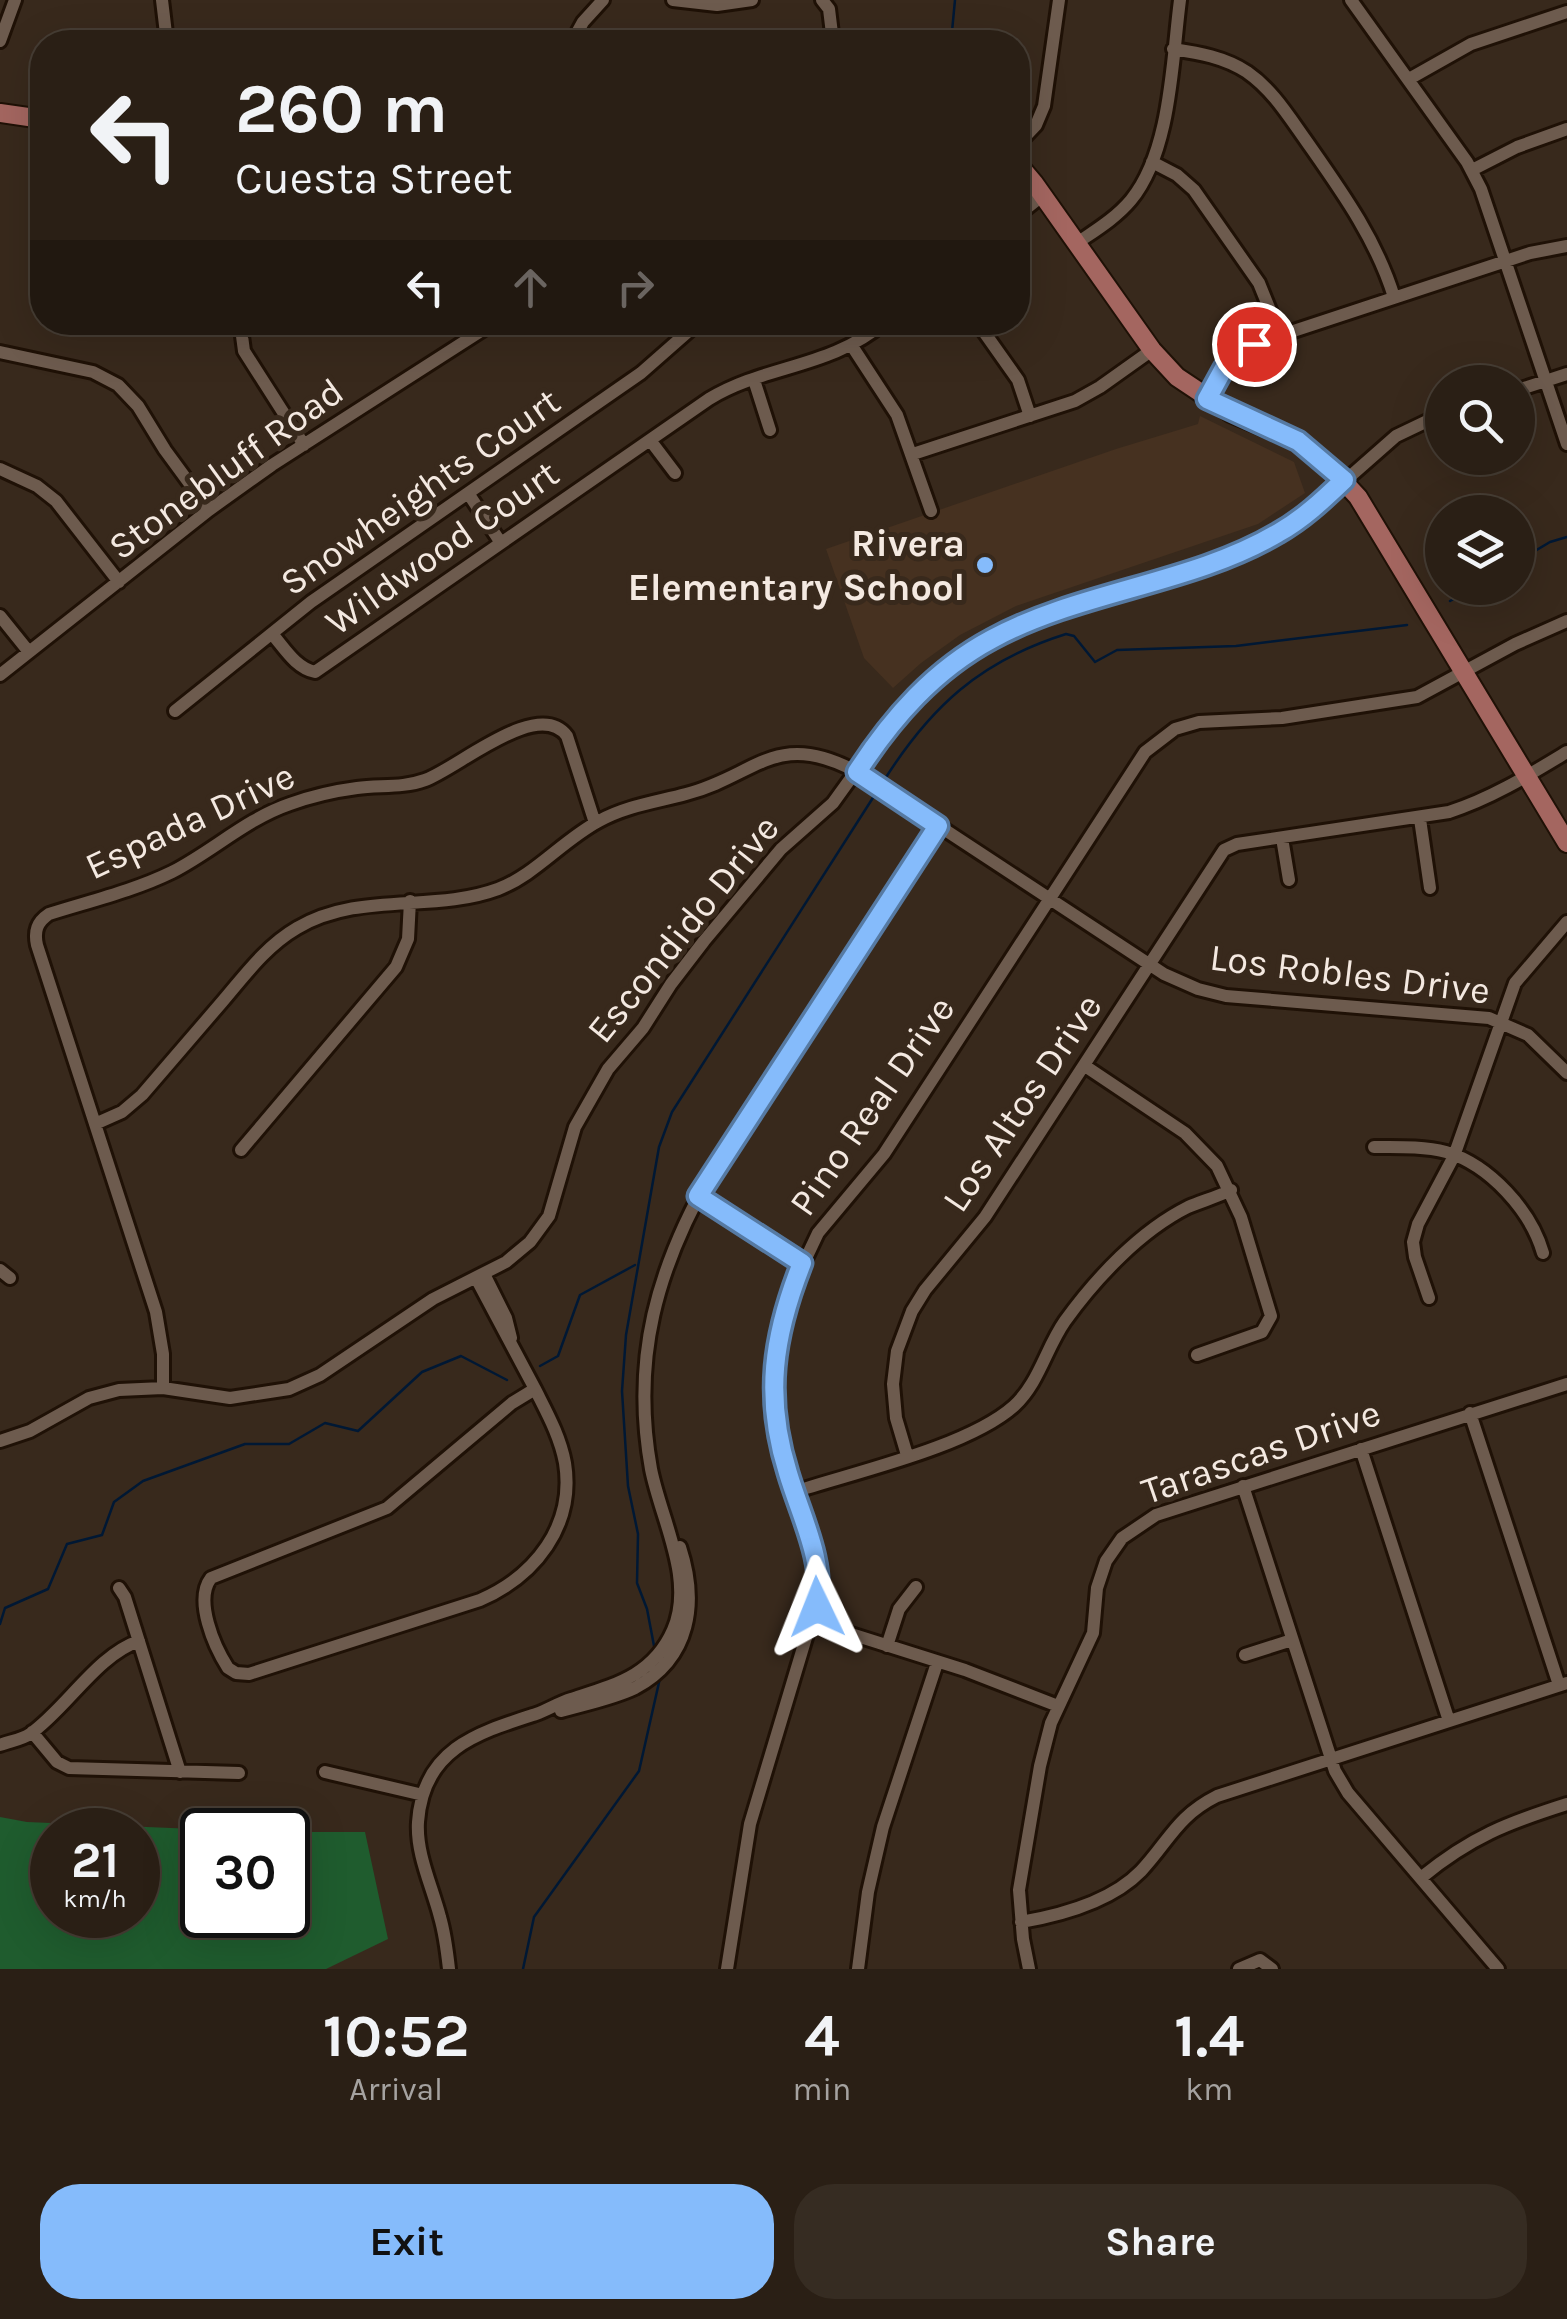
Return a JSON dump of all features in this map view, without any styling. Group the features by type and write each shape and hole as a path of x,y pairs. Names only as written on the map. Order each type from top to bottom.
{"main road":[{"path":"0,113 30,117"},
{"path":"1030,179 1152,350 1177,377 1207,399 1298,441 1344,480 1371,515 1567,843"}],"street":[{"path":"0,41 15,0"},
{"path":"162,0 165,30"},
{"path":"579,30 604,0"},
{"path":"673,0 700,5 752,0"},
{"path":"822,0 832,30"},
{"path":"1030,131 1044,106 1059,0"},
{"path":"1077,243 1122,210 1145,179 1162,128 1180,0"},
{"path":"1351,0 1472,170 1507,261 1567,444"},
{"path":"1409,80 1471,44 1567,12"},
{"path":"1173,50 1204,54 1237,66 1274,96 1356,212 1394,298"},
{"path":"1472,170 1516,146 1567,129"},
{"path":"1152,162 1177,175 1194,190 1259,283 1280,335"},
{"path":"1030,206 1044,196"},
{"path":"1207,399 1217,377 1254,344 1507,261 1567,246"},
{"path":"242,335 244,351 304,444"},
{"name":"Stonebluff Road","path":"0,675 209,510 475,335"},
{"name":"Snowheights Court","path":"175,711 312,602 641,373 684,335"},
{"name":"Wildwood Court","path":"274,636 305,670 315,672 728,387 820,360 867,335"},
{"path":"986,335 1018,380 1030,416"},
{"path":"852,346 897,415 932,511"},
{"path":"912,454 1030,416 1100,388 1152,350"},
{"path":"0,352 92,372 118,386 138,406 209,510"},
{"path":"1535,385 1567,374"},
{"path":"754,380 770,430"},
{"name":"Escondido Drive","path":"0,1441 30,1431 89,1398 119,1390 162,1388 230,1398 289,1389 320,1375 433,1299 520,1251 549,1216 575,1127 608,1068 781,849 833,803 907,705 978,647 1042,616 1246,550 1299,520 1396,436 1425,422"},
{"path":"650,440 675,473"},
{"path":"0,469 36,486 56,501 120,582"},
{"path":"468,493 502,544"},
{"path":"0,616 29,652"},
{"name":"Pino Real Drive","path":"727,1969 750,1824 813,1622 820,1580 778,1438 773,1383 778,1332 802,1263 830,1218 884,1154 1145,752 1175,729 1198,722 1282,718 1405,700 1435,690 1514,644 1567,622"},
{"name":"Espada Drive","path":"162,1388 163,1354 156,1312 37,945 36,928 49,914 172,872 275,810 324,794 424,780 447,770 488,742 542,724 558,726 567,736 595,823"},
{"name":"Los Altos Drive","path":"907,1455 896,1418 893,1384 897,1351 912,1311 985,1217 1224,850 1237,844 1420,819 1478,803 1567,752"},
{"name":"Los Robles Drive","path":"96,1124 122,1112 142,1095 283,937 335,912 474,895 499,888 516,881 595,823 646,802 704,788 760,760 812,755 857,772 1176,980 1226,996 1461,1014 1500,1021 1528,1035 1567,1073"},
{"path":"1420,819 1430,888"},
{"path":"449,1969 442,1926 418,1837 422,1795 432,1774 457,1746 485,1730 543,1712 559,1711 629,1685 667,1661 674,1650 688,1616 686,1588 669,1514 662,1508 645,1428 644,1376 649,1330 665,1268 698,1196 938,826"},
{"path":"1282,838 1289,880"},
{"path":"241,1150 396,967 408,939 410,901"},
{"path":"1429,1298 1413,1242 1418,1224 1454,1156 1500,1021 1521,974 1567,922"},
{"path":"1084,1066 1185,1133 1212,1160 1230,1190 1271,1316 1262,1332 1197,1355"},
{"path":"1374,1147 1445,1152 1473,1164 1512,1200 1536,1231 1542,1254"},
{"path":"794,1492 980,1429 1012,1407 1038,1374 1065,1322 1128,1252 1176,1214 1230,1190"},
{"path":"698,1196 802,1263"},
{"path":"480,1276 499,1326 512,1340 535,1390 558,1440 566,1487 556,1531 543,1553 526,1573 480,1600 249,1674 228,1668 204,1603 203,1596 212,1578 388,1508 512,1403 535,1390"},
{"name":"Tarascas Drive","path":"1030,1969 1019,1890 1040,1766 1058,1706 1093,1633 1100,1574 1122,1538 1156,1515 1567,1384"},
{"path":"1021,1922 1044,1918 1115,1891 1139,1873 1178,1823 1200,1804 1563,1684 1470,1413"},
{"path":"1361,1449 1449,1720"},
{"path":"1243,1486 1331,1759 1348,1793 1498,1969"},
{"path":"887,1646 899,1609 916,1587"},
{"path":"119,1588 126,1597 180,1772"},
{"path":"813,1622 1018,1689 1058,1706"},
{"path":"1245,1655 1292,1640"},
{"path":"3,1741 32,1732 106,1663 126,1646 139,1641"},
{"path":"858,1969 868,1892 883,1827 937,1662"},
{"path":"32,1732 62,1766 239,1774"},
{"path":"325,1772 422,1795"},
{"path":"1422,1877 1489,1831 1567,1804"},
{"path":"1239,1969 1260,1960 1272,1969"}],"shaded area":[{"name":"Rivera Elementary School","path":"1200,416 1294,462 1305,493 1258,524 1016,606 960,635 893,688 864,658 826,549 1198,424"}],"green space":[{"path":"0,1817 30,1822 30,1938 160,1938 160,1828 180,1828 180,1938 310,1938 310,1832 365,1832 388,1939 326,1969 0,1969"}],"waterway":[{"path":"952,30 955,0"},
{"path":"1535,551 1567,537"},
{"path":"883,782 919,731 960,690 1008,658 1066,634 1074,636 1095,662 1117,650 1236,646 1407,625"},
{"path":"655,1651 647,1609 637,1583 638,1534 628,1486 622,1391 626,1335 659,1147 672,1112 876,793"},
{"path":"540,1366 558,1356 580,1295 635,1265"},
{"path":"0,1624 5,1608 48,1589 67,1544 102,1535 114,1502 143,1481 245,1444 289,1444 325,1423 358,1431 422,1372 461,1356 507,1380"},
{"path":"523,1969 534,1917 639,1771 660,1678"}],"place":[{"name":"Rivera Elementary School","path":"985,565"}],"route":[{"path":"817,1607 820,1580 816,1560 778,1438 773,1390 778,1332 802,1263 698,1196 938,826 857,772 886,728 949,667 992,639 1042,616 1246,550 1299,520 1344,480 1298,441 1207,399 1224,368 1254,344"}]}
